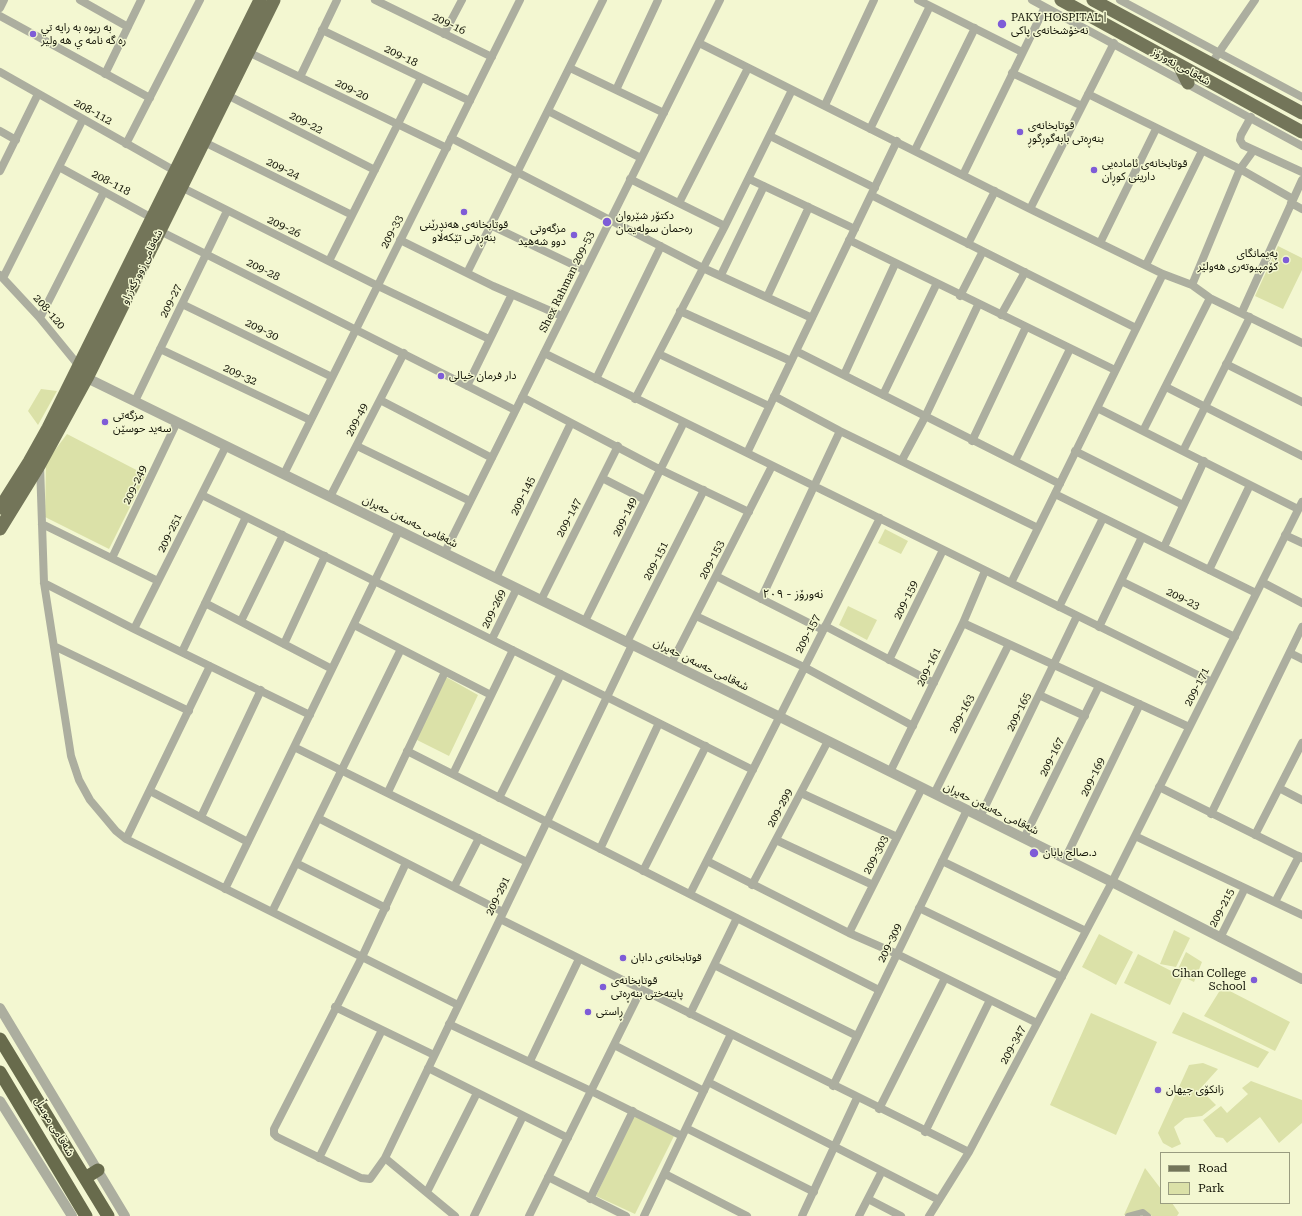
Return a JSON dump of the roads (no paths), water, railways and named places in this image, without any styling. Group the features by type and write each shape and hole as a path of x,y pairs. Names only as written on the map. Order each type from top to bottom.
{"highway":[{"name":"شەقامی موسڵ","path":"0,1039 5,1060 85,1178 108,1216"},
{"name":"شەقامی موسڵ","path":"0,1072 86,1216"},
{"path":"85,1178 98,1170"}],"main road":[{"name":"شەقامی زوورگەزراو","path":"0,508 29,462 79,366 223,72 260,0"},
{"name":"شەقامی زوورگەزراو","path":"0,529 40,464 87,378 274,0"},
{"name":"شەقامی نەورۆز","path":"1061,0 1180,67 1302,132"},
{"name":"شەقامی نەورۆز","path":"1093,0 1302,113"},
{"path":"1180,67 1188,83"},
{"path":"223,72 235,78"}],"street":[{"path":"0,8 4,0"},
{"path":"80,0 128,27"},
{"path":"104,74 141,0"},
{"path":"126,144 200,0"},
{"path":"300,77 337,0"},
{"name":"209-16","path":"375,0 492,57"},
{"path":"444,34 462,0"},
{"name":"209-33","path":"284,474 520,0"},
{"path":"467,273 490,224 603,0"},
{"path":"616,90 658,0"},
{"name":"Shex Rahman 209-53","path":"445,552 584,270 720,0"},
{"path":"825,105 874,0"},
{"path":"918,0 1022,52"},
{"path":"1120,0 1302,97"},
{"path":"1211,64 1256,0"},
{"path":"1036,1 1302,146"},
{"path":"870,129 930,6"},
{"path":"963,175 1045,7"},
{"path":"0,16 150,98"},
{"path":"915,150 975,28"},
{"name":"209-18","path":"322,30 470,101"},
{"path":"699,42 1030,209 1163,274 1192,285 1210,298 1242,312 1302,343"},
{"path":"1030,209 1114,43"},
{"name":"209-20","path":"248,52 447,148"},
{"path":"570,68 664,113"},
{"path":"679,204 748,68"},
{"name":"208-112","path":"0,72 175,171"},
{"path":"1012,73 1082,106"},
{"path":"329,261 421,78"},
{"path":"635,399 725,226 792,90"},
{"path":"0,171 38,94"},
{"path":"1088,94 1156,129 1240,169 1292,201 1302,209"},
{"name":"209-22","path":"227,96 375,170"},
{"path":"548,111 641,158"},
{"path":"1250,117 1240,140 1242,145 1302,172"},
{"path":"2,276 83,119"},
{"path":"1100,243 1156,129"},
{"path":"0,131 16,140"},
{"path":"770,136 982,252 1136,328"},
{"path":"451,138 703,268 812,318"},
{"path":"747,453 897,141"},
{"name":"209-24","path":"204,142 352,215"},
{"path":"1146,265 1202,151"},
{"path":"1192,285 1240,169 1253,151"},
{"name":"208-118","path":"59,167 152,218"},
{"path":"749,178 855,229"},
{"path":"630,179 725,226"},
{"path":"1242,312 1302,180"},
{"path":"721,275 764,186"},
{"name":"209-26","path":"181,187 378,286 489,339"},
{"path":"968,244 995,191"},
{"path":"40,318 104,192"},
{"path":"767,297 809,207"},
{"name":"209-27","path":"135,401 227,211"},
{"path":"490,224 584,270"},
{"name":"209-28","path":"160,231 516,410"},
{"path":"400,240 467,273 562,316"},
{"path":"849,240 978,305 1002,315 1115,370"},
{"path":"596,379 661,246"},
{"path":"960,296 982,252"},
{"path":"844,375 895,264"},
{"path":"1002,315 1025,272"},
{"path":"1011,583 1163,274"},
{"name":"208-120","path":"2,276 40,318 79,366"},
{"path":"884,395 937,283"},
{"path":"467,386 512,294"},
{"path":"1143,431 1210,298"},
{"name":"209-30","path":"182,304 332,377"},
{"path":"902,460 925,417 978,305"},
{"path":"680,311 791,362"},
{"path":"1182,451 1250,317"},
{"path":"972,441 1026,327"},
{"name":"209-32","path":"160,349 310,420"},
{"path":"1015,461 1070,349"},
{"path":"796,351 1060,484"},
{"name":"209-49","path":"330,497 404,353"},
{"path":"544,353 813,487 880,518 1212,682"},
{"path":"659,354 769,406"},
{"path":"1226,364 1302,402"},
{"name":"شەقامی حەسەن حەیران","path":"87,378 586,621 1024,838 1302,979"},
{"path":"1166,387 1302,456"},
{"path":"774,396 840,431 902,460 1038,528"},
{"path":"522,397 618,446 659,469 749,512"},
{"path":"380,400 492,458"},
{"path":"1097,408 1250,485 1300,506"},
{"name":"209-249","path":"112,558 177,422"},
{"name":"209-149","path":"586,621 659,469 684,422"},
{"name":"209-145","path":"496,578 571,423"},
{"path":"761,599 840,431"},
{"name":"209-251","path":"134,629 226,446"},
{"path":"357,446 470,501"},
{"name":"209-147","path":"541,600 618,446"},
{"path":"1075,451 1183,505"},
{"path":"1164,547 1204,462"},
{"path":"40,464 44,583 71,756 74,768 90,800 116,831 126,839 458,1004"},
{"name":"209-153","path":"671,664 772,466"},
{"path":"602,478 645,500"},
{"path":"1209,570 1250,485"},
{"name":"209-151","path":"629,643 704,490"},
{"path":"1055,494 1256,594"},
{"path":"202,495 753,770"},
{"name":"209-171","path":"1112,882 1300,506"},
{"path":"182,652 246,517"},
{"name":"209-157","path":"690,894 753,770 778,716 880,518"},
{"path":"1059,607 1103,518"},
{"path":"42,524 158,581"},
{"path":"226,889 399,531"},
{"path":"241,622 283,535"},
{"path":"1286,535 1302,543"},
{"path":"1099,627 1142,537"},
{"name":"209-159","path":"889,660 943,550"},
{"path":"284,644 325,556"},
{"name":"209-161","path":"890,772 963,623 985,570"},
{"path":"716,576 934,682"},
{"name":"209-23","path":"1121,580 1234,637"},
{"path":"1262,582 1302,603"},
{"path":"44,583 134,629 310,714"},
{"name":"209-269","path":"492,639 517,588"},
{"path":"205,603 332,669"},
{"path":"696,616 804,667 913,726"},
{"name":"209-165","path":"980,817 1077,616"},
{"path":"963,623 1189,727"},
{"path":"354,625 492,695"},
{"path":"1211,814 1302,627"},
{"name":"209-291","path":"319,1158 361,1178 370,1179 385,1158 607,696 629,643"},
{"name":"209-163","path":"934,794 1009,644"},
{"path":"54,646 189,711"},
{"path":"272,912 401,650"},
{"path":"453,774 513,650"},
{"path":"1290,653 1302,659"},
{"path":"126,839 210,666"},
{"path":"388,792 445,672"},
{"path":"499,798 561,674"},
{"name":"209-167","path":"1024,838 1100,686"},
{"path":"201,817 261,690"},
{"path":"1039,695 1085,716"},
{"name":"209-169","path":"1065,859 1140,704"},
{"path":"600,849 659,723"},
{"name":"209-299","path":"752,885 828,742"},
{"path":"1255,835 1302,743"},
{"path":"643,871 706,746"},
{"path":"294,747 388,792 527,862"},
{"path":"407,751 879,990"},
{"path":"1159,787 1300,857 1275,902"},
{"name":"209-303","path":"849,933 922,788"},
{"path":"1280,788 1302,800"},
{"path":"150,792 248,842"},
{"path":"801,793 897,838"},
{"name":"209-309","path":"833,1086 967,810"},
{"path":"318,818 454,887 579,959 925,1132 969,1152"},
{"path":"1135,836 1302,915"},
{"path":"454,887 479,838"},
{"path":"776,840 873,885"},
{"path":"707,861 849,933 897,954 1037,1023"},
{"path":"942,862 1086,931"},
{"path":"296,863 386,908"},
{"path":"382,1030 319,1158 277,1137 274,1134 274,1129 335,1007 362,957 406,863"},
{"name":"209-347","path":"929,1216 969,1152 1112,882"},
{"name":"209-215","path":"1220,938 1245,888"},
{"path":"919,908 1062,977"},
{"path":"690,1014 737,918"},
{"path":"530,1061 579,959"},
{"path":"714,964 857,1036"},
{"path":"879,1108 945,978"},
{"path":"529,1216 641,990"},
{"path":"925,1132 990,1000"},
{"path":"335,1007 434,1055"},
{"path":"0,1008 125,1216"},
{"path":"449,1024 530,1061 682,1136"},
{"path":"644,1216 731,1034"},
{"path":"614,1045 704,1091"},
{"path":"428,1068 568,1138"},
{"path":"708,1082 939,1200"},
{"path":"427,1192 477,1093"},
{"path":"802,1216 857,1098"},
{"path":"0,1101 72,1216"},
{"path":"590,1199 633,1111"},
{"path":"474,1216 523,1116"},
{"path":"686,1128 814,1192"},
{"path":"385,1158 455,1216"},
{"path":"859,1216 882,1171"},
{"path":"665,1174 747,1216"},
{"path":"548,1177 626,1216"},
{"path":"868,1199 901,1216"},
{"path":"1128,1216 1143,1212 1148,1216"}],"place":[{"name":"PAKY HOSPITAL | نەخۆشخانەی پاکی","path":"1002,24"},
{"name":"به ريوه به رايه تي ره گه نامه ي هه ولير","path":"33,34"},
{"name":"قوتابخانەی بنەڕەتی بابەگوڕگوڕ","path":"1020,132"},
{"name":"قوتابخانەی ئامادەیی دارینی کوڕان","path":"1094,170"},
{"name":"قوتابخانەی هەندرێنی بنەڕەتی تێکەڵاو","path":"464,212"},
{"name":"دکتۆر شێروان رەحمان سولەیمان","path":"607,222"},
{"name":"مزگەوتی دوو شەهید","path":"574,235"},
{"name":"پەیمانگای کۆمپیوتەری هەولێر","path":"1286,260"},
{"name":"دار فرمان خیالی","path":"441,376"},
{"name":"مزگەتی سەید حوسێن","path":"105,422"},
{"name":"د.صالح بابان","path":"1034,853"},
{"name":"قوتابخانەی دابان","path":"623,958"},
{"name":"Cihan College School","path":"1254,980"},
{"name":"قوتابخانەی پایتەختی بنەڕەتی","path":"603,987"},
{"name":"ڕاستی","path":"588,1012"},
{"name":"زانکۆی جیھان","path":"1158,1090"}],"district":[{"name":"نەورۆز - ٢٠٩","path":"793,594"}]}
